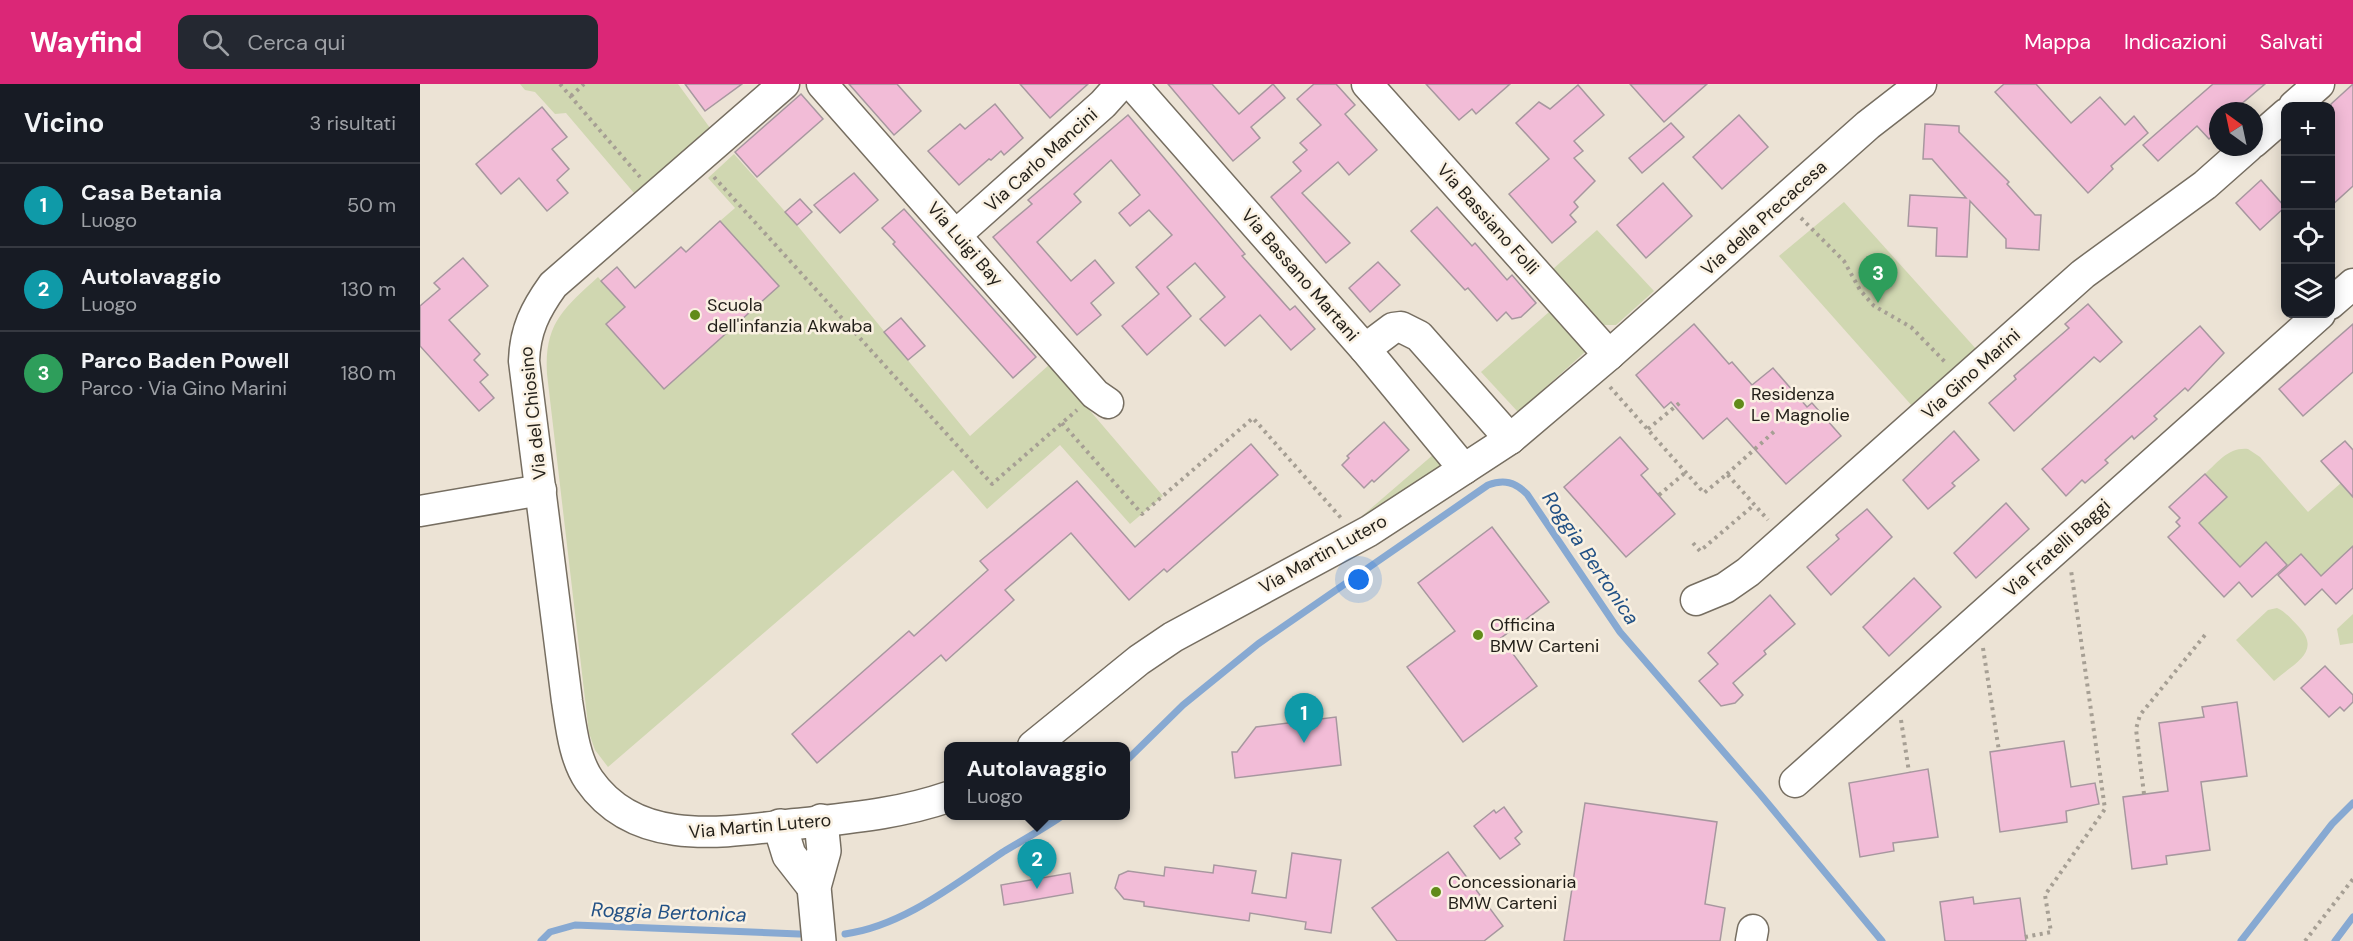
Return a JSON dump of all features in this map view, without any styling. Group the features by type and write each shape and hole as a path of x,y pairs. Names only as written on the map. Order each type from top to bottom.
{"highway":[{"path":"819,941 814,887 824,851 821,821"},
{"path":"780,826 789,855 814,887"}],"street":[{"name":"Via del Chiosino","path":"568,708 524,360 525,338 535,309 553,285 784,84"},
{"name":"Via Luigi Bay","path":"822,84 1102,399"},
{"name":"Via Carlo Mancini","path":"957,234 1103,104 1121,84"},
{"name":"Via Bassano Martani","path":"1132,84 1365,349 1464,469"},
{"name":"Via Bassiano Folli","path":"1367,84 1601,362"},
{"name":"Via della Precacesa","path":"1601,362 1868,125 1921,84"},
{"path":"2299,102 2319,84"},
{"path":"2263,134 2281,118"},
{"name":"Via Gino Marini","path":"1696,600 1737,581 2083,274 2205,185 2238,156"},
{"path":"2335,300 2353,284"},
{"name":"Via Fratelli Baggi","path":"1795,782 2316,318"},
{"path":"1365,349 1393,328 1410,330 1419,336 1510,439"},
{"name":"Via Martin Lutero","path":"1039,742 1139,660 1173,637 1358,537 1510,439 1601,362"},
{"path":"420,511 541,490"},
{"name":"Via Martin Lutero","path":"568,708 576,751 588,779 608,800 631,817 658,828 680,832 726,832 898,811 944,797"}],"path":[{"path":"560,84 655,194"},
{"path":"571,96 584,84"},
{"path":"698,158 992,484 1062,423 1102,399"},
{"path":"1785,199 1844,261 1860,290 1874,306 1921,336 1963,382"},
{"path":"1601,362 1648,429 1704,493 1777,429"},
{"path":"1648,429 1682,401"},
{"path":"1062,423 1142,514 1253,418 1358,537"},
{"path":"1659,495 1686,472"},
{"path":"1727,474 1785,539"},
{"path":"1692,543 1700,551 1754,505"},
{"path":"2025,937 2051,932 2045,895 2105,809 2072,574 2055,550"},
{"path":"1969,627 1982,646 1999,751"},
{"path":"2144,794 2136,729 2140,715 2205,635"},
{"path":"1886,701 1902,722 1909,772"},
{"path":"2305,941 2353,879"}],"green space":[{"path":"520,84 678,84 710,128 634,193 566,113 555,114 535,92 525,90"},
{"path":"734,154 797,225 970,436 1050,364 1163,496 1130,524 1060,445 987,509 953,470 608,767 595,750 589,733 547,374 549,342 558,319 598,277 612,293 627,279 640,293 606,325 664,389 778,287 720,221 735,208 708,178"},
{"path":"1844,202 1977,350 1913,407 1779,256"},
{"path":"1597,230 1654,291 1616,325 1603,325 1553,269"},
{"path":"1549,312 1585,352 1518,412 1481,372"},
{"path":"2248,449 2260,457 2308,512 2341,483 2353,496 2353,546 2321,576 2301,554 2288,566 2266,542 2240,567 2199,523 2226,498 2205,474 2229,453"},
{"path":"1434,454 1443,464 1361,517"},
{"path":"2277,608 2299,627 2308,643 2303,657 2274,681 2236,640 2268,610"},
{"path":"2353,614 2353,643 2340,645 2337,629"}],"building":[{"path":"685,84 742,84 705,111"},
{"path":"849,84 897,84 921,111 894,135"},
{"path":"1020,84 1088,84 1050,118"},
{"path":"1168,84 1212,84 1239,114 1273,84 1285,98 1251,127 1260,138 1233,161"},
{"path":"1314,84 1336,84 1355,105 1345,114 1377,150 1349,175 1338,162 1302,193 1350,243 1326,263 1271,197 1301,171 1293,162 1307,150 1300,143 1321,125 1297,99"},
{"path":"1426,84 1510,84 1476,114 1472,109 1459,120"},
{"path":"1630,84 1707,84 1664,122"},
{"path":"2004,84 2036,84 2071,123 2100,97 2125,125 2134,116 2148,133 2111,166 2113,169 2088,193 1995,92"},
{"path":"2213,84 2265,84 2244,102 2209,102 2209,139 2197,126 2158,161 2143,145"},
{"path":"2353,84 2353,186 2335,202 2335,102 2333,102"},
{"path":"1578,85 1604,115 1574,141 1583,151 1574,158 1595,181 1574,202 1578,207 1570,215 1576,222 1552,243 1509,194 1549,159 1516,123 1539,102 1550,109"},
{"path":"801,94 823,119 757,177 735,152"},
{"path":"995,104 1023,138 1004,155 1001,151 991,160 989,159 959,185 928,151 960,124 965,129"},
{"path":"542,107 567,137 552,149 569,169 557,180 568,193 547,211 519,178 501,194 476,164"},
{"path":"1128,115 1245,254 1242,256 1290,310 1295,306 1315,329 1291,350 1260,315 1225,346 1200,319 1225,297 1195,263 1167,287 1191,316 1147,355 1122,326 1159,294 1136,267 1172,235 1149,210 1130,226 1119,213 1140,195 1111,160 1074,194 1081,202 1037,242 1071,281 1095,260 1114,283 1091,303 1101,315 1077,335 993,237 1032,204 1028,200"},
{"path":"1739,115 1768,147 1722,189 1693,157"},
{"path":"1671,123 1684,137 1642,173 1629,158"},
{"path":"1925,124 1959,126 1959,132 2009,182 2007,184 2035,215 2041,215 2039,250 2006,248 2006,239 1970,201 1967,257 1936,256 1937,228 1908,226 1910,195 1966,198 1932,159 1923,159"},
{"path":"854,173 878,200 840,233 814,205"},
{"path":"2261,180 2281,202 2281,211 2260,230 2236,203"},
{"path":"1663,183 1692,216 1646,258 1617,225"},
{"path":"800,199 812,212 797,225 785,212"},
{"path":"1437,207 1472,246 1475,243 1507,280 1512,275 1536,303 1521,317 1512,319 1506,312 1497,321 1468,288 1465,290 1411,231"},
{"path":"904,209 1036,357 1013,378 893,244 895,242 882,228"},
{"path":"720,221 779,286 664,389 606,324 625,307 601,281 617,267 635,288 681,247 686,252"},
{"path":"463,258 488,286 449,320 480,354 474,360 488,375 480,382 494,398 479,411 420,346 420,306 440,289 434,283"},
{"path":"1378,262 1400,285 1370,312 1349,288"},
{"path":"2088,304 2122,342 2100,362 2094,357 2014,431 1989,403 2016,379 2014,376 2069,328 2065,324"},
{"path":"901,318 925,346 908,360 884,332"},
{"name":"Residenza Le Magnolie","path":"1694,324 1729,364 1732,362 1752,385 1773,368 1807,407 1812,403 1841,436 1786,484 1727,418 1703,439 1671,402 1664,408 1636,375"},
{"path":"2353,324 2353,372 2303,416 2279,389"},
{"path":"2200,326 2224,353 2188,391 2185,388 2154,416 2157,419 2134,439 2132,436 2105,460 2108,463 2085,483 2082,480 2066,496 2042,469"},
{"path":"1384,422 1409,450 1374,482 1372,480 1364,488 1342,465 1349,458 1347,456"},
{"path":"1954,431 1979,460 1952,483 1955,486 1928,509 1903,480"},
{"path":"1620,437 1648,469 1641,475 1675,514 1626,557 1564,487"},
{"path":"2345,441 2353,450 2353,497 2321,461"},
{"path":"1251,444 1278,475 1167,572 1164,569 1129,600 1071,533 1005,590 1014,600 946,661 941,655 817,763 792,734 909,631 914,636 988,570 980,561 1077,481 1135,547"},
{"path":"2205,474 2227,497 2199,523 2240,567 2266,542 2287,565 2252,597 2239,582 2224,597 2168,537 2180,526 2176,522 2180,518 2169,507"},
{"path":"2006,503 2029,529 1976,578 1954,553"},
{"path":"1867,509 1892,537 1831,595 1807,567 1839,539 1836,535"},
{"name":"Officina BMW Carteni","path":"1492,527 1549,602 1501,638 1537,686 1463,742 1407,667 1455,631 1418,583"},
{"path":"2353,546 2353,588 2336,604 2322,589 2305,605 2278,575 2301,554 2321,576"},
{"path":"1914,578 1941,607 1889,656 1863,627"},
{"path":"1770,595 1795,624 1764,651 1766,654 1733,683 1743,695 1735,703 1721,706 1699,681 1718,664 1708,653"},
{"path":"2325,666 2353,695 2353,702 2344,711 2340,707 2329,717 2301,688"},
{"path":"2237,702 2247,776 2201,782 2210,850 2166,856 2167,864 2132,869 2123,797 2168,791 2159,723 2204,717 2202,707"},
{"path":"1336,717 1341,765 1235,778 1232,752 1237,752 1256,727"},
{"path":"2064,741 2071,787 2095,783 2099,804 2066,811 2067,822 2000,832 1990,752"},
{"path":"1928,769 1938,837 1893,843 1894,851 1860,857 1849,783"},
{"path":"1585,803 1717,822 1705,904 1725,908 1720,941 1564,941"},
{"path":"1504,807 1522,832 1515,838 1520,844 1500,859 1474,826 1494,810 1496,813"},
{"name":"Concessionaria BMW Carteni","path":"1448,852 1503,926 1484,941 1397,941 1372,908"},
{"path":"1292,853 1341,860 1331,933 1305,929 1306,922 1250,913 1249,921 1144,906 1144,902 1124,899 1115,888 1119,875 1128,871 1164,876 1165,867 1213,873 1214,865 1256,871 1252,893 1286,898"},
{"path":"1070,873 1073,893 1004,905 1001,885"},
{"path":"1973,897 1974,904 2020,898 2026,941 1945,941 1940,902"}],"waterway":[{"name":"Roggia Bertonica","path":"1130,757 1183,705 1258,644 1488,485 1499,482 1509,483 1527,494 1620,632 1760,794 1882,941"},
{"name":"Roggia Bertonica","path":"2241,941 2332,824 2353,803"},
{"name":"Roggia Bertonica","path":"845,934 866,929 908,913 1056,820"},
{"path":"2335,941 2353,917"},
{"name":"Roggia Bertonica","path":"541,941 550,932 575,925 799,934"}],"place":[{"name":"Parco Baden Powell","path":"1878,303"},
{"name":"Scuola dell'infanzia Akwaba","path":"695,315"},
{"name":"Residenza Le Magnolie","path":"1739,404"},
{"name":"Officina BMW Carteni","path":"1478,635"},
{"name":"Casa Betania","path":"1304,743"},
{"name":"Autolavaggio","path":"1037,889"},
{"name":"Concessionaria BMW Carteni","path":"1436,892"}]}
